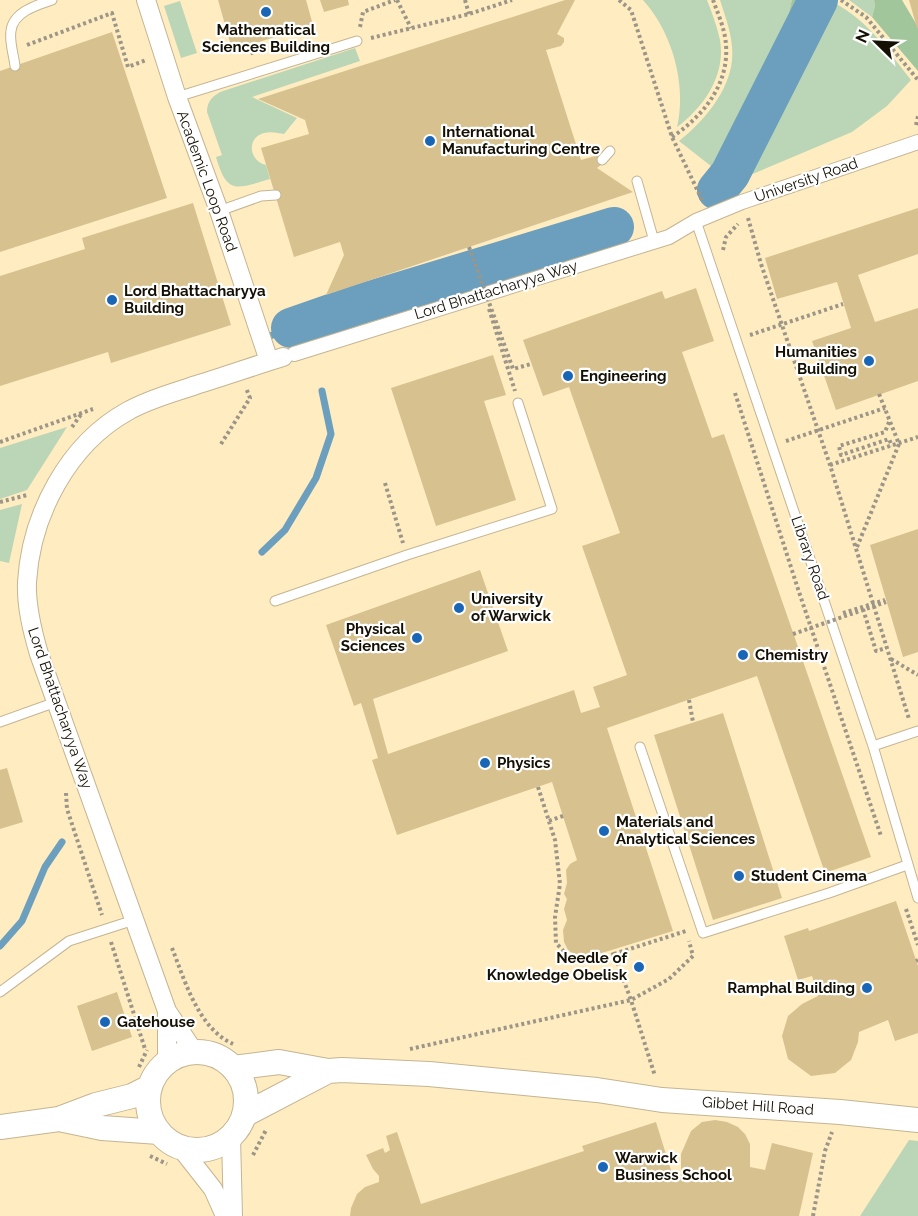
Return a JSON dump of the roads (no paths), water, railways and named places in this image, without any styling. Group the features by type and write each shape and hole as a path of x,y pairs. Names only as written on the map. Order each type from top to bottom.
{"street":[{"name":"Academic Loop Road","path":"146,0 177,97 219,211 282,357"},
{"name":"University Road","path":"696,221 742,202 918,142"},
{"name":"Lord Bhattacharyya Way","path":"195,1053 167,1011 32,631 28,610 27,583 37,530 56,485 84,445 104,426 148,401 669,237 696,221"},
{"name":"Lord Bhattacharyya Way","path":"167,1011 167,1063"},
{"path":"195,1053 212,1055 233,1068 244,1087 246,1101 244,1115 231,1137 208,1149 200,1150 180,1147 165,1139 149,1113 148,1103 150,1087 159,1071 167,1063 177,1057 195,1053"},
{"name":"Gibbet Hill Road","path":"233,1068 279,1062 328,1071 429,1074 597,1090 662,1100 918,1119"},
{"name":"Gibbet Hill Road","path":"244,1115 328,1071"},
{"path":"0,1127 58,1119 96,1105 132,1096 150,1087"},
{"name":"Gibbet Hill Road","path":"597,1090 659,1090 918,1112"},
{"path":"58,1119 102,1128 159,1132"},
{"path":"231,1137 233,1216"},
{"path":"180,1147 213,1189 225,1216"}],"lane":[{"path":"15,66 11,31 16,19 25,11 52,0"},
{"path":"177,97 357,41"},
{"path":"602,160 610,151"},
{"path":"637,181 654,241"},
{"path":"219,211 261,196 276,195"},
{"name":"Library Road","path":"696,221 873,746 918,898"},
{"path":"275,601 406,555 552,509 518,403"},
{"path":"0,722 56,702"},
{"path":"873,746 918,731"},
{"path":"640,747 703,933 829,893 907,865"},
{"path":"0,992 69,941 134,920"}],"waterway":[{"path":"717,190 730,174 818,0"},
{"path":"291,328 354,306 614,227"},
{"path":"262,339 291,328"},
{"path":"262,552 285,530 316,478 331,434 322,391"},
{"path":"0,946 22,921 45,867 62,842"}],"place":[{"name":"Mathematical Sciences Building","path":"266,12"},
{"name":"International Manufacturing Centre","path":"430,141"},
{"name":"Lord Bhattacharyya Building","path":"112,300"},
{"name":"Humanities Building","path":"869,361"},
{"name":"Engineering","path":"568,376"},
{"name":"University of Warwick","path":"459,608"},
{"name":"Physical Sciences","path":"417,638"},
{"name":"Chemistry","path":"743,655"},
{"name":"Physics","path":"485,763"},
{"name":"Materials and Analytical Sciences","path":"604,831"},
{"name":"Student Cinema","path":"739,876"},
{"name":"Needle of Knowledge Obelisk","path":"639,967"},
{"name":"Ramphal Building","path":"867,988"},
{"name":"Gatehouse","path":"105,1022"},
{"name":"Warwick Business School","path":"603,1167"}]}
